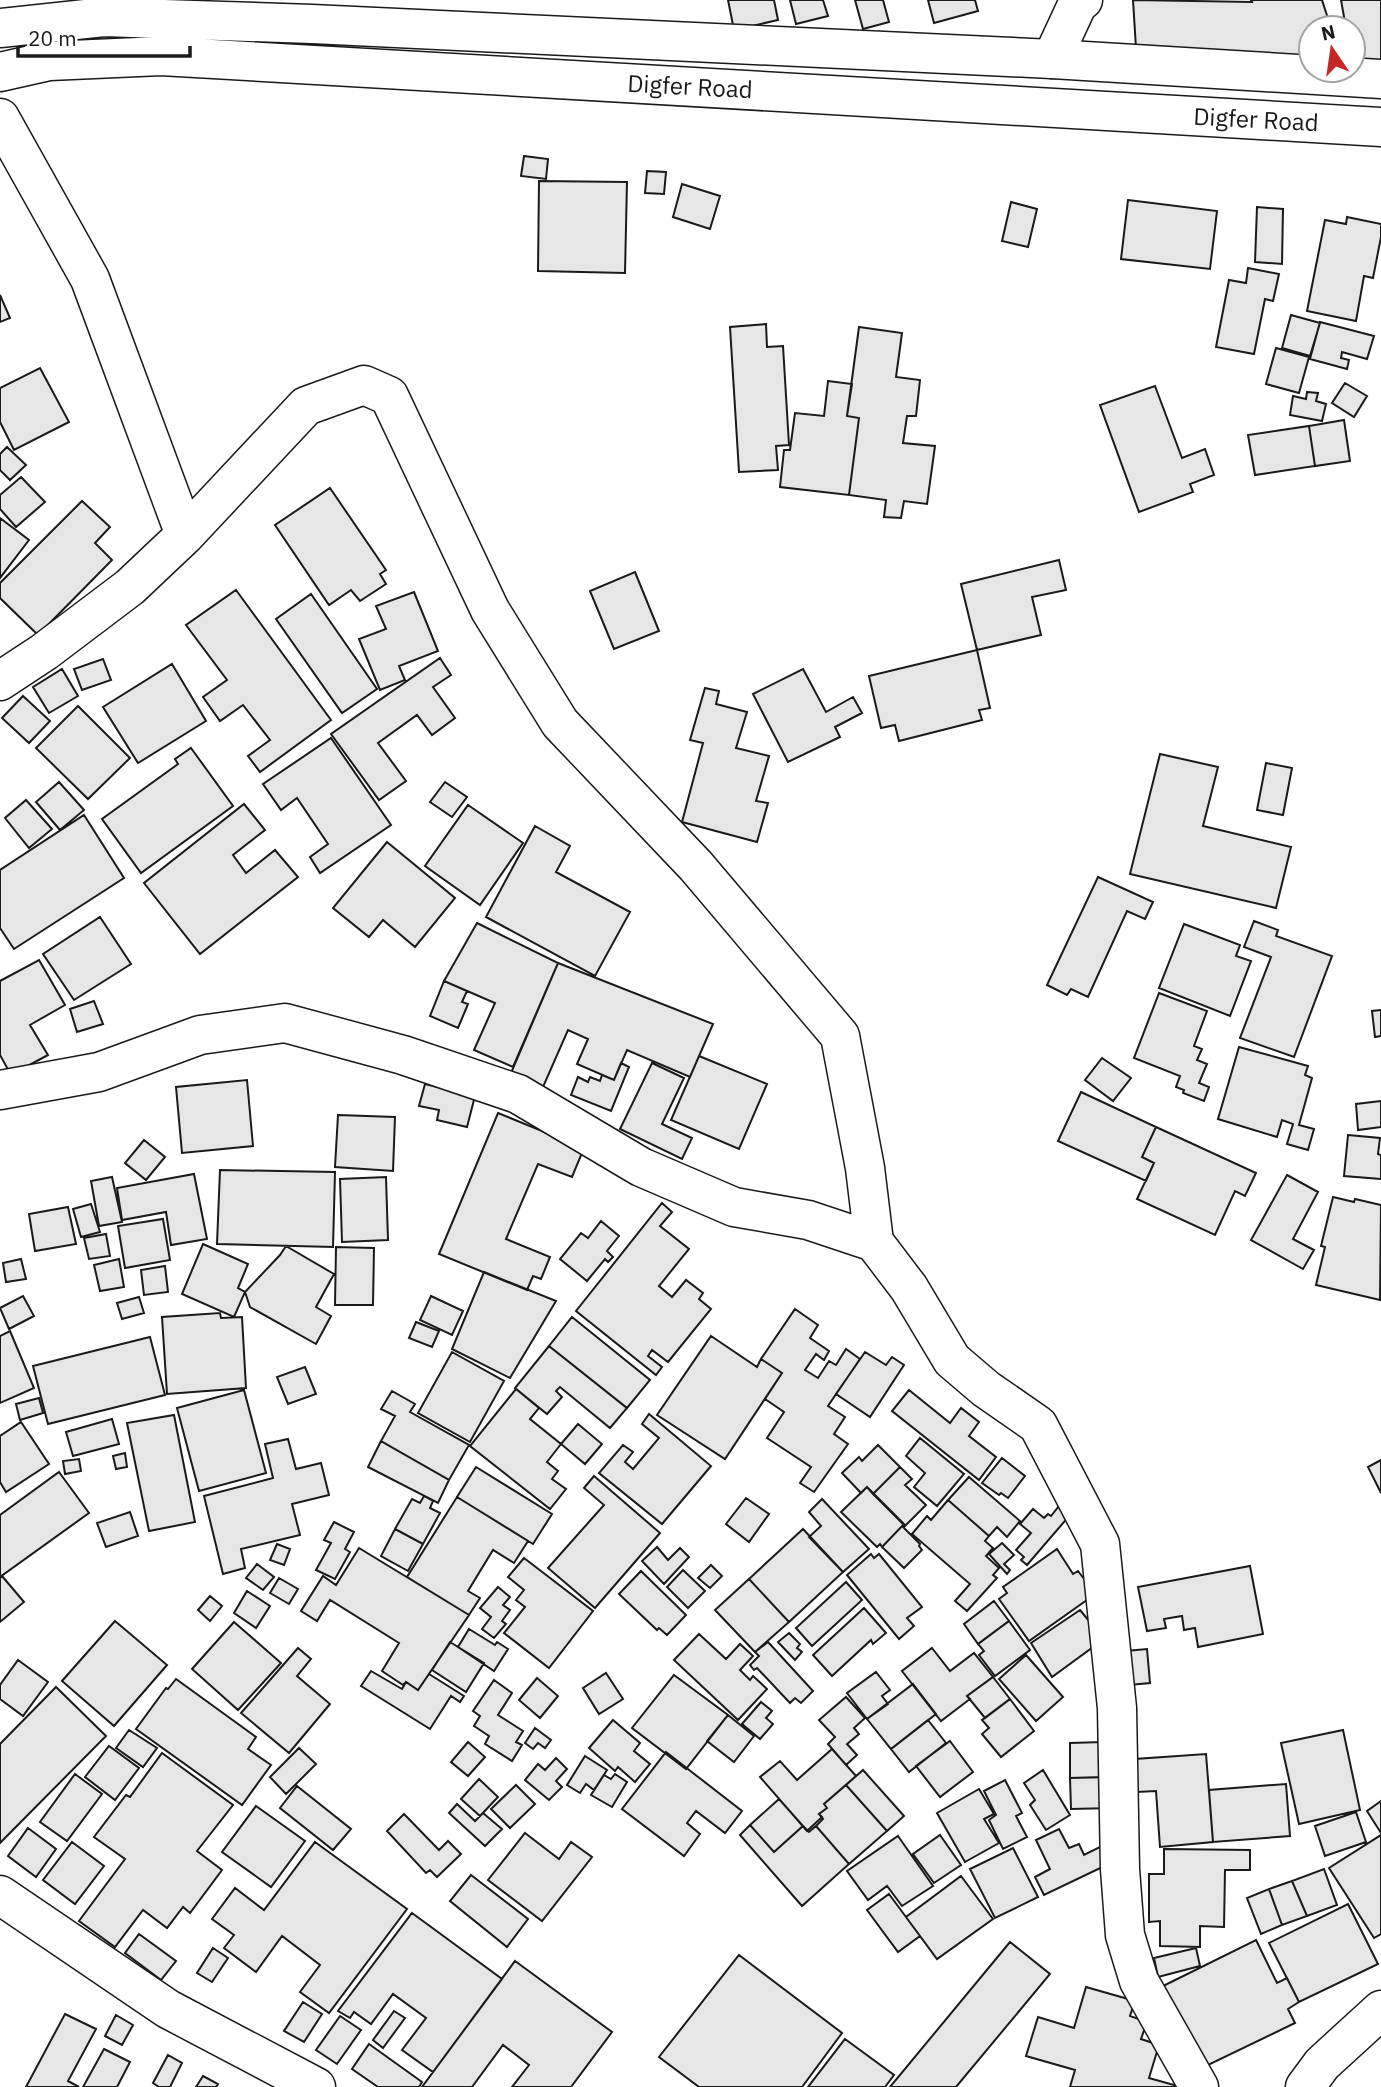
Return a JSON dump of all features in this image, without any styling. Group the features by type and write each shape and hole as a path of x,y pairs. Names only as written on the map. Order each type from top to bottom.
{"street":[{"path":"1052,59 1078,3 1083,0"},
{"name":"Digfer Road","path":"0,28 104,17 326,24 1052,59 1381,79"},
{"name":"Digfer Road","path":"0,72 49,61 161,56 1381,127"},
{"path":"0,118 90,279 185,535"},
{"path":"0,681 44,652 130,587 185,535 306,406 364,385 389,396 490,610 560,723 696,866 840,1036 865,1168 874,1242 909,1288 952,1360 986,1389 1038,1425 1100,1544 1117,1708 1120,1869 1125,1935 1139,1981 1199,2087"},
{"path":"0,1090 99,1072 200,1035 285,1023 403,1055 518,1094 640,1167 734,1207 808,1220 874,1242"},
{"path":"0,1895 168,2009 316,2087"},
{"path":"1305,2087 1322,2064 1381,2010"}],"building":[{"path":"728,0 774,0 778,20 734,30"},
{"path":"790,0 823,0 828,16 796,24"},
{"path":"855,0 883,0 889,22 863,29"},
{"path":"928,0 975,0 978,11 934,23"},
{"path":"1133,0 1322,0 1326,14 1297,14 1297,59 1136,48"},
{"path":"1341,0 1381,0 1381,61 1367,64 1367,14 1344,14"},
{"path":"524,156 548,159 546,179 521,176"},
{"path":"647,171 666,172 664,194 645,193"},
{"path":"539,181 627,182 625,273 538,271"},
{"path":"682,184 720,196 710,229 673,217"},
{"path":"1128,200 1217,211 1210,269 1121,259"},
{"path":"1011,202 1037,209 1028,247 1002,241"},
{"path":"1257,207 1283,209 1282,264 1255,262"},
{"path":"1347,217 1381,224 1373,278 1364,276 1356,321 1307,311 1325,220 1346,224"},
{"path":"1248,268 1279,274 1273,301 1265,299 1254,354 1216,347 1229,280 1246,283"},
{"path":"0,295 10,318 0,322"},
{"path":"1291,315 1320,323 1310,356 1282,348"},
{"path":"1320,322 1374,336 1367,359 1342,352 1341,358 1349,360 1347,369 1310,359"},
{"path":"766,324 767,347 783,346 789,445 776,446 778,470 739,472 730,327"},
{"path":"859,327 902,333 896,377 920,380 916,416 907,416 903,443 935,446 927,504 904,501 901,518 884,517 886,500 849,495 859,418 847,416"},
{"path":"1276,348 1309,357 1299,393 1266,384"},
{"path":"40,368 69,422 14,450 0,422 0,388"},
{"path":"828,381 852,384 847,416 859,418 849,495 780,487 784,450 790,450 795,413 824,416"},
{"path":"1345,383 1367,396 1354,417 1332,403"},
{"path":"1155,386 1182,458 1205,449 1214,475 1190,484 1193,492 1139,512 1100,405"},
{"path":"1307,392 1318,393 1316,401 1326,404 1322,421 1290,415 1293,396 1306,399"},
{"path":"1344,420 1350,461 1315,466 1309,426"},
{"path":"1309,426 1315,466 1255,475 1248,435"},
{"path":"7,447 26,465 10,480 0,470 0,454"},
{"path":"21,477 45,502 16,527 0,509 0,495"},
{"path":"330,488 386,570 380,574 386,584 360,601 351,590 329,605 275,525"},
{"path":"82,501 110,527 95,543 112,560 38,635 0,598 0,583"},
{"path":"0,518 29,540 0,578"},
{"path":"1059,560 1066,590 1032,597 1041,635 977,650 961,584"},
{"path":"635,572 659,631 614,649 590,591"},
{"path":"236,590 331,720 260,772 248,756 270,740 243,705 220,721 203,697 227,680 186,625"},
{"path":"414,592 438,651 399,666 405,680 380,690 359,639 386,629 376,606"},
{"path":"311,594 377,689 342,713 276,619"},
{"path":"977,650 990,708 979,710 982,720 899,741 895,725 881,728 869,676"},
{"path":"440,658 451,675 433,687 455,718 432,735 417,715 378,743 406,781 379,800 331,734"},
{"path":"103,659 111,680 82,690 74,669"},
{"path":"172,664 206,721 138,763 103,707"},
{"path":"62,669 78,696 49,713 33,687"},
{"path":"803,669 826,712 853,697 862,713 835,727 840,737 788,762 753,694"},
{"path":"705,688 719,691 716,704 747,712 736,748 769,756 756,801 768,803 757,842 682,822 703,743 690,740"},
{"path":"23,696 50,721 29,743 2,718"},
{"path":"78,706 130,758 88,799 36,748"},
{"path":"331,738 391,825 320,873 310,857 328,844 297,798 281,810 263,784"},
{"path":"191,748 233,806 141,873 102,819 178,764 175,759"},
{"path":"1160,754 1218,767 1203,826 1291,847 1276,908 1130,874"},
{"path":"1266,763 1292,768 1283,815 1257,810"},
{"path":"59,782 84,810 60,830 36,802"},
{"path":"445,782 467,797 452,817 430,802"},
{"path":"26,800 52,829 29,848 5,818"},
{"path":"244,804 265,830 233,855 246,873 275,850 298,877 200,954 144,883"},
{"path":"468,805 523,843 480,905 425,866"},
{"path":"84,815 124,878 14,949 0,928 0,870"},
{"path":"535,826 570,846 556,872 630,912 595,976 486,917"},
{"path":"387,842 455,898 415,947 383,920 369,937 333,908"},
{"path":"1098,877 1153,902 1145,919 1127,911 1088,997 1071,989 1067,995 1047,985"},
{"path":"100,917 131,964 74,1000 43,954"},
{"path":"1254,921 1278,930 1276,936 1332,956 1294,1057 1240,1038 1271,957 1244,947"},
{"path":"477,923 558,963 513,1067 474,1050 495,1003 444,981"},
{"path":"1184,924 1240,945 1236,956 1251,961 1230,1016 1159,988"},
{"path":"39,960 65,1005 30,1025 48,1055 11,1075 0,1055 0,981"},
{"path":"558,963 713,1024 690,1077 627,1050 614,1080 577,1064 588,1039 568,1030 543,1087 511,1073"},
{"path":"444,981 467,991 462,1002 468,1004 458,1028 430,1016"},
{"path":"1159,993 1207,1011 1194,1046 1202,1049 1197,1060 1207,1064 1199,1083 1209,1087 1204,1101 1183,1093 1184,1090 1176,1087 1180,1076 1134,1058"},
{"path":"94,1001 103,1024 77,1032 70,1009"},
{"path":"1381,1010 1381,1036 1375,1037 1372,1011"},
{"path":"1239,1047 1308,1066 1305,1075 1312,1078 1299,1125 1314,1129 1308,1150 1287,1144 1293,1124 1282,1120 1277,1137 1218,1119"},
{"path":"699,1056 767,1084 739,1149 671,1120"},
{"path":"1102,1058 1131,1078 1113,1101 1085,1080"},
{"path":"621,1063 629,1067 611,1111 571,1095 578,1077 588,1082 590,1077 600,1081 602,1075 614,1080"},
{"path":"652,1063 684,1078 662,1124 692,1138 682,1159 620,1129"},
{"path":"247,1080 253,1146 182,1153 176,1087"},
{"path":"425,1084 475,1096 467,1127 437,1120 439,1110 419,1106"},
{"path":"1081,1092 1156,1127 1142,1157 1154,1163 1146,1181 1058,1141"},
{"path":"1381,1101 1381,1127 1358,1130 1356,1104"},
{"path":"498,1113 584,1148 572,1177 538,1164 506,1239 550,1257 541,1279 533,1276 527,1290 439,1254"},
{"path":"338,1115 395,1117 393,1171 335,1167"},
{"path":"1156,1127 1256,1173 1245,1196 1235,1191 1215,1235 1137,1199 1154,1163 1142,1157"},
{"path":"1348,1135 1380,1138 1378,1154 1381,1155 1381,1179 1344,1176"},
{"path":"144,1140 165,1157 146,1180 125,1163"},
{"path":"220,1170 335,1172 333,1247 217,1244"},
{"path":"194,1174 207,1239 171,1245 166,1212 122,1220 117,1188"},
{"path":"1287,1175 1318,1192 1293,1239 1314,1250 1303,1269 1251,1240"},
{"path":"112,1177 122,1222 99,1226 91,1181"},
{"path":"386,1177 388,1240 342,1242 340,1179"},
{"path":"1333,1197 1381,1205 1380,1300 1316,1285 1325,1247 1321,1246"},
{"path":"662,1203 672,1212 660,1226 689,1249 659,1286 672,1297 686,1280 703,1293 699,1299 711,1309 668,1362 652,1350 648,1356 662,1367 656,1375 576,1311"},
{"path":"91,1204 100,1232 81,1237 73,1209"},
{"path":"68,1207 76,1244 35,1251 29,1214"},
{"path":"163,1219 170,1260 125,1268 118,1226"},
{"path":"601,1221 619,1236 607,1251 613,1257 608,1262 605,1259 587,1281 560,1259 581,1233 588,1238"},
{"path":"106,1234 110,1256 89,1259 84,1238"},
{"path":"203,1244 248,1264 238,1288 245,1292 234,1317 182,1294"},
{"path":"286,1246 334,1274 316,1307 331,1316 316,1344 250,1307 245,1292"},
{"path":"336,1247 374,1248 373,1305 335,1305"},
{"path":"21,1259 26,1279 6,1282 3,1263"},
{"path":"119,1259 124,1287 100,1291 94,1265"},
{"path":"165,1266 168,1292 144,1295 141,1270"},
{"path":"484,1272 556,1301 510,1378 452,1349"},
{"path":"23,1296 34,1316 9,1329 0,1308"},
{"path":"431,1296 463,1311 452,1335 420,1320"},
{"path":"139,1297 144,1313 122,1319 117,1303"},
{"path":"795,1309 818,1325 810,1338 829,1351 824,1360 816,1354 805,1370 818,1378 829,1361 836,1365 846,1349 860,1359 828,1406 845,1417 834,1434 848,1444 814,1492 800,1483 811,1467 767,1438 784,1412 765,1399 782,1373 761,1359"},
{"path":"220,1313 221,1318 242,1317 246,1388 167,1394 162,1317"},
{"path":"572,1317 650,1380 627,1408 549,1346"},
{"path":"416,1322 439,1331 432,1347 409,1338"},
{"path":"10,1331 34,1388 0,1403 0,1336"},
{"path":"711,1336 757,1367 761,1359 782,1373 725,1459 657,1415"},
{"path":"150,1337 165,1395 48,1424 33,1366"},
{"path":"549,1346 627,1408 610,1428 560,1387 556,1391 562,1397 547,1414 515,1388"},
{"path":"452,1352 504,1381 470,1442 418,1413"},
{"path":"865,1352 886,1365 892,1357 904,1365 870,1417 836,1394"},
{"path":"305,1367 316,1394 288,1404 277,1377"},
{"path":"516,1389 539,1408 530,1419 561,1444 547,1462 558,1471 552,1479 566,1489 550,1509 470,1446"},
{"path":"244,1390 266,1473 199,1491 177,1408"},
{"path":"909,1390 950,1423 961,1408 979,1422 969,1436 996,1457 979,1480 892,1411"},
{"path":"392,1391 415,1404 410,1412 469,1445 449,1480 381,1441 395,1416 381,1409"},
{"path":"39,1398 43,1413 20,1420 16,1404"},
{"path":"649,1414 711,1466 662,1524 599,1473 623,1445 633,1452 625,1462 633,1469 659,1438 642,1424"},
{"path":"174,1415 195,1522 149,1531 127,1423"},
{"path":"112,1419 119,1444 73,1456 66,1432"},
{"path":"21,1422 49,1464 6,1492 0,1482 0,1436"},
{"path":"578,1424 602,1444 585,1464 561,1444"},
{"path":"920,1438 964,1474 937,1506 914,1487 925,1473 906,1456"},
{"path":"288,1439 296,1469 321,1463 329,1495 292,1504 300,1535 241,1549 245,1568 223,1574 204,1496 273,1478 265,1444"},
{"path":"381,1441 449,1480 438,1503 368,1467"},
{"path":"878,1445 900,1467 873,1494 867,1487 861,1493 842,1473 859,1457 862,1461"},
{"path":"125,1453 127,1467 116,1469 113,1456"},
{"path":"1002,1458 1025,1476 1008,1498 982,1483"},
{"path":"79,1459 81,1471 65,1474 63,1461"},
{"path":"1381,1460 1381,1493 1368,1467"},
{"path":"476,1467 552,1514 533,1544 457,1497"},
{"path":"900,1467 912,1479 905,1485 926,1505 905,1526 873,1494"},
{"path":"59,1472 89,1513 0,1577 0,1515"},
{"path":"594,1476 660,1533 595,1608 548,1568 604,1505 584,1488"},
{"path":"969,1477 1020,1521 1007,1537 997,1527 989,1536 948,1500"},
{"path":"867,1487 904,1524 882,1547 880,1544 877,1547 841,1512"},
{"path":"424,1496 433,1501 430,1508 440,1513 423,1544 395,1529 412,1499 420,1503"},
{"path":"457,1497 528,1541 514,1563 493,1550 468,1591 480,1598 469,1615 407,1577"},
{"path":"746,1498 769,1514 749,1542 726,1524"},
{"path":"822,1499 869,1549 843,1572 809,1537 821,1526 809,1512"},
{"path":"948,1500 989,1536 985,1541 993,1548 986,1556 999,1568 993,1575 997,1578 967,1611 955,1601 970,1584 912,1534 927,1516 931,1520"},
{"path":"1059,1506 1070,1515 1027,1565 1021,1560 1024,1557 1016,1550 1031,1533 1020,1524 1033,1509 1044,1518 1048,1514 1051,1516"},
{"path":"130,1512 138,1536 106,1547 97,1523"},
{"path":"334,1522 354,1532 345,1549 350,1552 335,1579 316,1570 331,1543 324,1540"},
{"path":"904,1524 903,1527 920,1544 922,1550 904,1568 882,1547"},
{"path":"395,1529 423,1544 408,1571 381,1556"},
{"path":"803,1529 843,1572 789,1622 749,1579"},
{"path":"1002,1543 1014,1555 1004,1564 1010,1570 1007,1574 989,1554"},
{"path":"277,1544 290,1549 284,1565 270,1560"},
{"path":"657,1547 668,1560 680,1548 689,1557 664,1584 642,1561"},
{"path":"359,1548 469,1615 418,1690 406,1682 403,1685 382,1671 399,1643 330,1600 317,1621 301,1611 323,1576 336,1585"},
{"path":"1057,1549 1073,1574 1078,1571 1088,1584 1101,1590 1029,1641 999,1599 1007,1593 1003,1587"},
{"path":"871,1554 874,1558 879,1554 922,1607 907,1618 914,1626 899,1639 847,1575"},
{"path":"524,1558 593,1611 549,1668 504,1633 525,1607 516,1600 524,1590 508,1577"},
{"path":"257,1564 274,1577 263,1590 246,1578"},
{"path":"711,1565 722,1576 710,1588 698,1578"},
{"path":"1250,1566 1263,1634 1198,1647 1195,1628 1184,1630 1182,1616 1164,1619 1166,1628 1147,1631 1138,1587"},
{"path":"683,1570 705,1591 688,1608 667,1587"},
{"path":"641,1571 686,1615 667,1635 659,1628 657,1630 619,1594"},
{"path":"2,1576 24,1602 0,1622 0,1578"},
{"path":"279,1578 298,1589 289,1604 270,1593"},
{"path":"749,1579 789,1622 755,1652 715,1610"},
{"path":"846,1582 862,1600 812,1646 796,1628"},
{"path":"498,1587 510,1597 503,1605 510,1610 502,1621 506,1624 494,1638 482,1629 491,1617 480,1608"},
{"path":"247,1591 270,1606 256,1628 234,1613"},
{"path":"210,1596 222,1606 210,1621 198,1610"},
{"path":"994,1601 1009,1621 978,1644 964,1624"},
{"path":"864,1608 886,1633 873,1644 871,1640 832,1676 813,1655"},
{"path":"1080,1610 1104,1639 1052,1677 1031,1643"},
{"path":"115,1621 167,1665 114,1726 62,1681"},
{"path":"1009,1621 1030,1650 995,1676 979,1655 984,1651 978,1644"},
{"path":"234,1622 281,1663 238,1710 192,1669"},
{"path":"469,1629 495,1645 497,1642 508,1649 494,1671 458,1647"},
{"path":"789,1633 800,1644 797,1648 802,1652 795,1660 778,1642"},
{"path":"699,1634 726,1659 740,1644 753,1656 740,1670 750,1680 753,1676 767,1689 738,1720 674,1660"},
{"path":"450,1642 484,1663 466,1692 432,1670"},
{"path":"768,1642 813,1691 801,1703 795,1698 790,1703 757,1668 754,1670 750,1665 759,1656 755,1652"},
{"path":"298,1648 311,1659 297,1676 330,1704 289,1753 241,1713"},
{"path":"932,1648 950,1671 974,1653 993,1677 967,1696 970,1699 941,1721 902,1671"},
{"path":"1147,1649 1150,1683 1129,1685 1126,1651"},
{"path":"1026,1655 1063,1697 1036,1721 999,1679"},
{"path":"18,1660 48,1682 23,1716 0,1699 0,1685"},
{"path":"371,1671 402,1689 406,1682 418,1690 429,1674 464,1696 460,1702 451,1696 430,1729 361,1686"},
{"path":"876,1672 890,1690 882,1696 888,1704 867,1719 847,1693"},
{"path":"606,1673 623,1699 599,1714 583,1688"},
{"path":"674,1675 728,1715 686,1769 632,1728"},
{"path":"993,1677 1010,1699 985,1718 967,1696"},
{"path":"537,1678 558,1696 540,1718 519,1700"},
{"path":"176,1679 256,1737 248,1749 271,1765 242,1805 136,1729 166,1688"},
{"path":"494,1680 512,1693 498,1715 523,1731 516,1742 522,1745 512,1761 485,1744 489,1736 474,1726 480,1716 473,1711"},
{"path":"913,1684 936,1714 891,1749 867,1719"},
{"path":"56,1687 106,1736 0,1843 0,1744"},
{"path":"846,1697 865,1718 854,1728 859,1734 847,1744 857,1755 846,1765 828,1744 835,1737 819,1720"},
{"path":"1010,1699 1034,1731 1001,1757 982,1734 989,1728 982,1720"},
{"path":"761,1702 772,1711 766,1718 773,1724 760,1739 742,1724"},
{"path":"728,1715 754,1736 734,1762 707,1741"},
{"path":"613,1720 640,1743 634,1751 650,1764 635,1782 618,1767 615,1771 589,1748"},
{"path":"928,1720 946,1743 909,1772 891,1749"},
{"path":"535,1728 551,1740 545,1748 538,1743 533,1749 525,1743"},
{"path":"129,1730 157,1748 143,1767 116,1748"},
{"path":"1343,1730 1360,1810 1299,1824 1281,1743"},
{"path":"950,1741 973,1772 940,1797 916,1766"},
{"path":"468,1742 485,1757 468,1776 451,1762"},
{"path":"1102,1742 1103,1777 1070,1778 1070,1743"},
{"path":"109,1746 139,1768 115,1800 85,1777"},
{"path":"299,1748 316,1764 286,1794 270,1777"},
{"path":"832,1749 856,1776 824,1804 827,1808 819,1814 822,1817 807,1831 760,1777 780,1761 797,1780"},
{"path":"666,1752 742,1811 725,1833 696,1811 687,1823 700,1834 684,1856 622,1809"},
{"path":"162,1753 233,1805 197,1851 222,1870 190,1913 183,1907 167,1928 143,1910 115,1947 79,1921 125,1859 94,1837 126,1795 130,1797"},
{"path":"1206,1754 1213,1842 1160,1847 1156,1791 1137,1792 1135,1759"},
{"path":"585,1756 607,1770 594,1790 586,1784 580,1793 567,1785"},
{"path":"556,1758 567,1769 556,1781 562,1787 549,1800 525,1780 538,1764 545,1770"},
{"path":"863,1770 904,1816 887,1831 846,1785"},
{"path":"1043,1770 1070,1815 1046,1830 1030,1805 1035,1800 1024,1783"},
{"path":"75,1774 102,1794 67,1841 40,1822"},
{"path":"615,1774 627,1782 612,1807 591,1795 604,1775 611,1779"},
{"path":"1113,1777 1113,1808 1071,1809 1070,1778"},
{"path":"479,1779 498,1797 480,1816 461,1799"},
{"path":"1005,1780 1022,1813 1016,1816 1027,1837 1003,1849 989,1820 996,1815 984,1791"},
{"path":"1286,1784 1290,1836 1213,1842 1209,1790"},
{"path":"516,1785 535,1804 510,1828 491,1809"},
{"path":"846,1785 887,1831 849,1864 816,1826 823,1819 819,1814 827,1808 824,1804"},
{"path":"297,1786 351,1829 333,1850 280,1808"},
{"path":"979,1789 994,1814 984,1819 999,1843 965,1862 937,1813"},
{"path":"779,1799 803,1826 774,1852 750,1825"},
{"path":"1381,1801 1381,1833 1367,1811"},
{"path":"457,1804 475,1821 483,1813 502,1829 485,1846 449,1813"},
{"path":"256,1806 305,1841 271,1887 222,1852"},
{"path":"1356,1812 1366,1842 1325,1856 1315,1826"},
{"path":"404,1814 439,1850 448,1841 461,1854 437,1877 430,1870 426,1873 387,1831"},
{"path":"750,1825 774,1852 803,1826 809,1832 816,1826 849,1864 802,1906 740,1835"},
{"path":"28,1828 56,1849 36,1877 8,1856"},
{"path":"1059,1829 1069,1848 1079,1844 1084,1855 1106,1844 1115,1861 1044,1895 1035,1877 1050,1869 1036,1840"},
{"path":"525,1833 559,1859 571,1842 592,1857 542,1921 488,1880"},
{"path":"940,1835 961,1865 934,1883 913,1854"},
{"path":"1381,1835 1381,1934 1374,1938 1329,1868"},
{"path":"898,1836 933,1886 902,1906 887,1886 868,1900 847,1871"},
{"path":"72,1842 104,1866 75,1904 43,1880"},
{"path":"315,1842 407,1909 329,2013 300,1992 320,1965 282,1936 256,1972 224,1948 234,1935 212,1919 235,1888 264,1910"},
{"path":"1013,1848 1038,1897 995,1918 970,1869"},
{"path":"1164,1849 1250,1850 1250,1870 1225,1870 1224,1927 1200,1926 1200,1947 1160,1946 1160,1921 1149,1922 1149,1874 1164,1874"},
{"path":"1324,1869 1337,1905 1307,1916 1292,1881"},
{"path":"471,1875 528,1919 507,1947 450,1901"},
{"path":"961,1876 993,1919 937,1959 906,1917"},
{"path":"1292,1881 1307,1916 1282,1925 1269,1889"},
{"path":"1269,1889 1282,1925 1261,1934 1247,1898"},
{"path":"889,1894 920,1936 898,1952 867,1910"},
{"path":"1348,1904 1378,1964 1299,2002 1269,1943"},
{"path":"412,1913 502,1979 433,2072 402,2050 426,2018 393,1994 371,2024 354,2012 350,2018 338,2011"},
{"path":"139,1934 176,1961 161,1980 125,1953"},
{"path":"1256,1940 1277,1983 1287,1978 1299,2002 1288,2009 1295,2023 1204,2067 1163,1986"},
{"path":"1010,1942 1050,1974 956,2087 890,2087"},
{"path":"213,1948 228,1958 212,1982 197,1973"},
{"path":"1196,1948 1200,1966 1158,1977 1154,1958"},
{"path":"739,1955 842,2033 802,2087 699,2087 659,2057"},
{"path":"515,1961 612,2032 571,2087 512,2087 529,2065 503,2045 472,2087 422,2087"},
{"path":"1086,1987 1135,2001 1130,2016 1147,2022 1141,2039 1159,2045 1149,2078 1181,2087 1070,2087 1075,2070 1026,2056 1038,2017 1074,2028"},
{"path":"303,2002 322,2014 304,2042 284,2031"},
{"path":"394,2011 405,2018 383,2048 373,2040"},
{"path":"65,2014 96,2029 68,2081 79,2087 26,2087"},
{"path":"116,2015 133,2025 122,2045 105,2036"},
{"path":"340,2016 361,2030 337,2064 316,2050"},
{"path":"845,2039 894,2075 885,2087 808,2087"},
{"path":"369,2044 422,2082 419,2087 378,2087 352,2069"},
{"path":"104,2049 130,2062 117,2087 83,2087"},
{"path":"168,2055 182,2063 170,2087 159,2087 153,2083"},
{"path":"203,2076 218,2084 216,2087 196,2087"}]}
